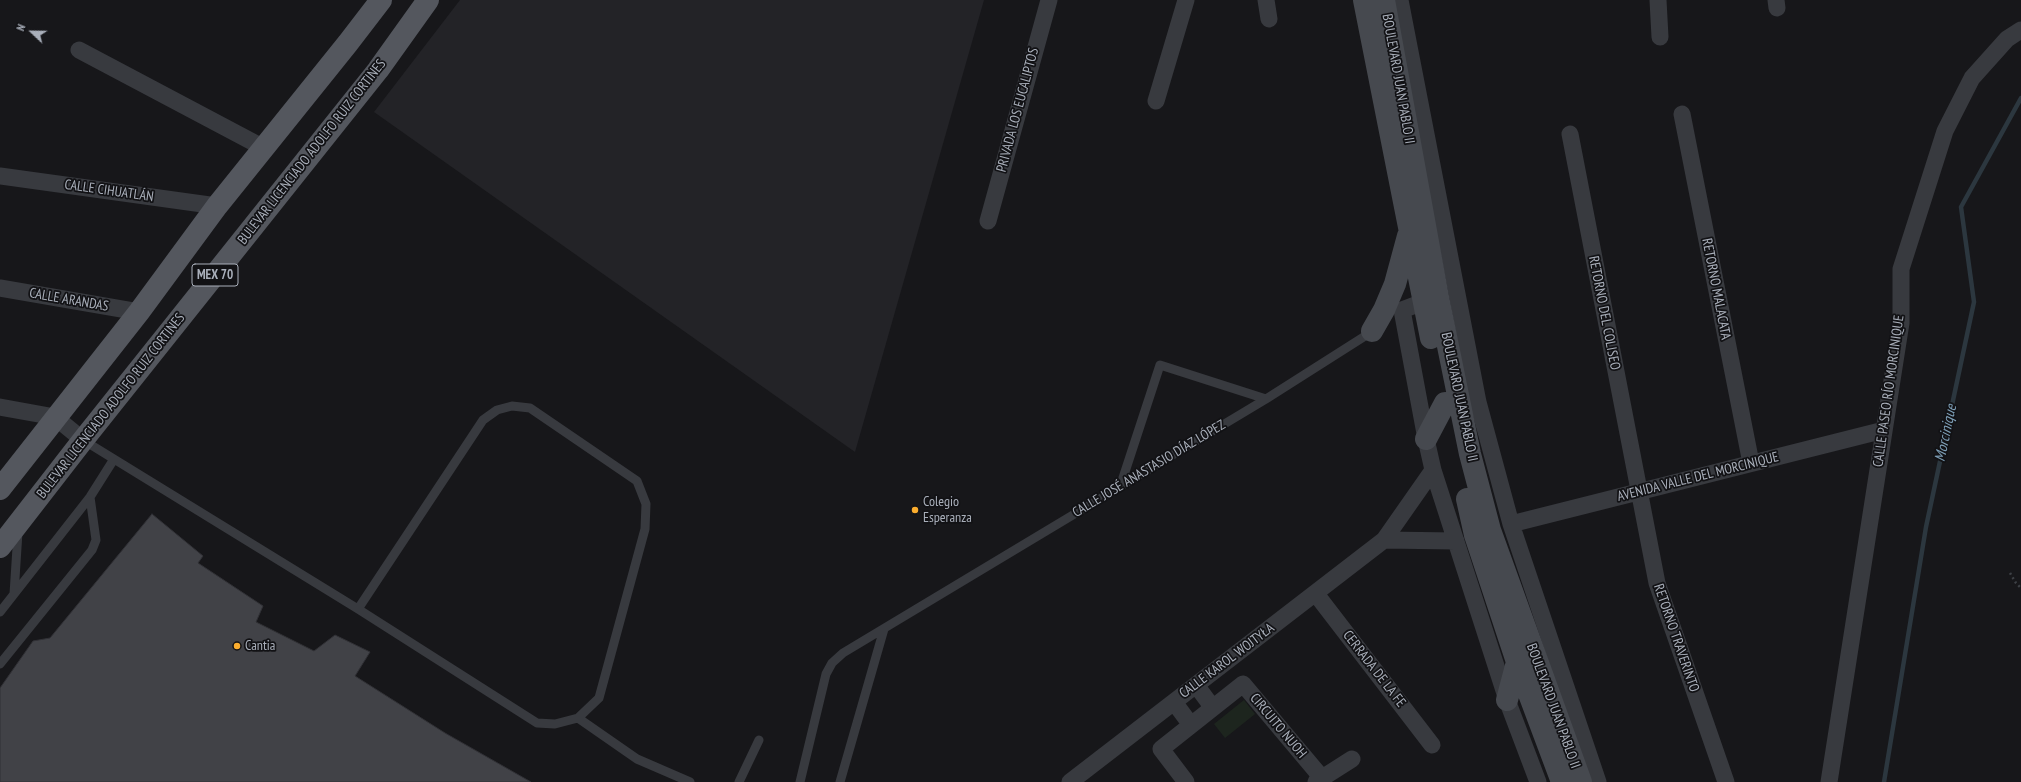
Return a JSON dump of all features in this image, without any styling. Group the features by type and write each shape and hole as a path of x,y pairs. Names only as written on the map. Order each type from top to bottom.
{"main road":[{"name":"MEX 70","path":"0,489 55,417 139,312 217,206 380,0"},
{"name":"BULEVAR LICENCIADO ADOLFO RUIZ CORTINES","path":"0,547 83,440 378,70 428,0"},
{"name":"BOULEVARD JUAN PABLO II","path":"1364,0 1409,228 1440,297 1445,403 1474,535 1517,662 1562,782"},
{"name":"BOULEVARD JUAN PABLO II","path":"1384,0 1470,454 1490,530 1581,782"},
{"path":"1398,79 1419,102"},
{"path":"1372,331 1384,310 1395,284 1409,228"},
{"path":"1426,439 1445,403"},
{"path":"1507,700 1517,662"}],"street":[{"name":"PRIVADA LOS EUCALIPTOS","path":"988,221 1049,0"},
{"path":"1156,101 1186,0"},
{"path":"1266,0 1269,19"},
{"name":"BOULEVARD JUAN PABLO II","path":"1400,0 1419,102 1440,297 1478,402 1511,524 1598,782"},
{"path":"1658,0 1660,37"},
{"name":"CALLE PASEO RÍO MORCINIQUE","path":"1829,782 1900,323 1901,269 1945,131 1972,78 2007,39 2021,30"},
{"path":"78,50 264,148"},
{"name":"RETORNO MALACATA","path":"1682,114 1751,463"},
{"name":"RETORNO DEL COLISEO","path":"1570,134 1638,492"},
{"name":"CALLE CIHUATLÁN","path":"0,176 217,206"},
{"name":"CALLE ARANDAS","path":"0,288 139,312"},
{"name":"CALLE JOSÉ ANASTASIO DÍAZ LÓPEZ","path":"1396,314 1440,297"},
{"path":"1396,314 1433,470 1507,700 1538,782"},
{"path":"0,407 55,417 83,440"},
{"name":"AVENIDA VALLE DEL MORCINIQUE","path":"1511,524 1884,430"},
{"name":"CALLE KAROL WOJTYŁA","path":"1070,782 1316,594 1384,540 1433,470"},
{"name":"RETORNO TRAVERINTO","path":"1638,492 1656,583 1726,782"},
{"path":"1384,540 1456,541"},
{"name":"CERRADA DE LA FE","path":"1316,594 1432,745"},
{"name":"CIRCUITO NUOH","path":"1186,782 1161,749 1243,684 1319,780 1352,759"},
{"path":"1196,685 1213,708"},
{"path":"1174,702 1191,725"}],"lane":[{"name":"CALLE JOSÉ ANASTASIO DÍAZ LÓPEZ","path":"800,782 826,674 832,663 843,653 1266,399 1396,314"},
{"path":"1120,487 1160,365 1266,399"},
{"path":"83,440 358,609 537,723 555,724 578,718 598,698 645,529 646,504 637,481 530,408 512,406 497,410 483,420 358,609"},
{"path":"0,612 90,497 114,459"},
{"path":"2,658 92,550 96,540 90,497"},
{"path":"14,594 19,523"},
{"path":"840,782 884,629"},
{"path":"578,718 637,759 690,782"},
{"path":"739,782 759,740"}],"path":[{"path":"2010,573 2021,588"}],"shaded area":[{"path":"460,0 984,0 855,452 374,112"},
{"path":"1244,700 1255,714 1225,738 1214,724"}],"building":[{"name":"Cantia","path":"152,514 203,556 198,563 263,606 256,622 314,651 335,635 370,652 355,676 445,733 531,782 0,782 0,688 33,641 50,638"}],"waterway":[{"name":"Morcinique","path":"1884,782 1926,527 1974,302 1961,207 2021,98"}],"place":[{"name":"Colegio Esperanza","path":"915,510"},
{"name":"Cantia","path":"237,646"}]}
